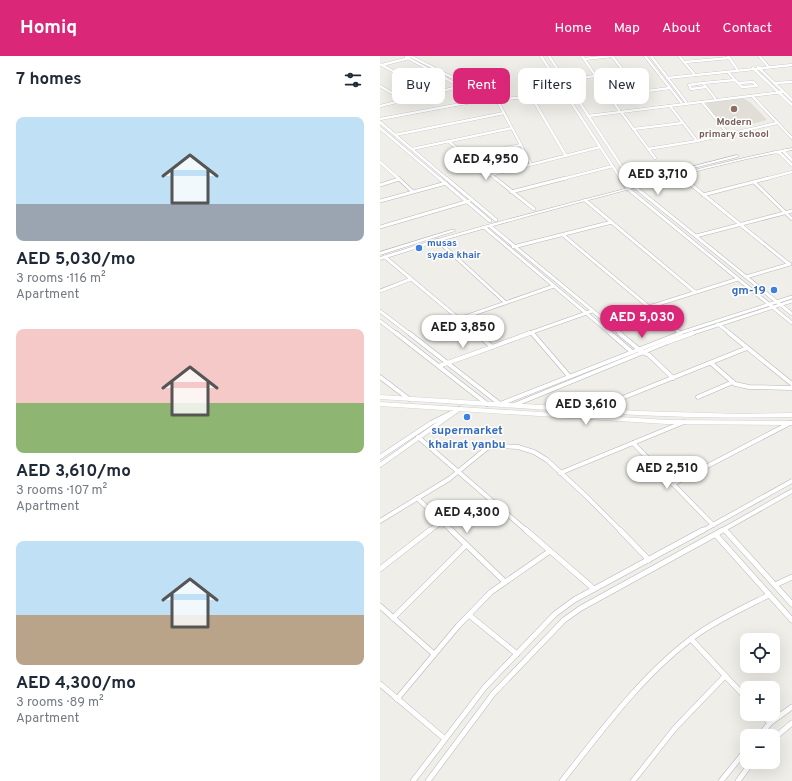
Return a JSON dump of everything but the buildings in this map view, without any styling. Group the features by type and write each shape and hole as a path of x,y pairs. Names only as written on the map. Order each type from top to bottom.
{"main road":[{"path":"634,185 721,159 792,145"},
{"path":"380,259 437,240 484,227 496,220 534,209 792,149"},
{"path":"380,254 429,238 585,200 626,187"}],"street":[{"path":"541,56 549,68"},
{"path":"549,56 557,68"},
{"path":"582,56 594,74"},
{"path":"584,59 612,56 621,68"},
{"path":"645,56 681,102"},
{"path":"651,56 686,102"},
{"path":"679,56 695,75"},
{"path":"759,56 768,66"},
{"path":"381,65 409,57 453,77"},
{"path":"409,57 453,81"},
{"path":"685,62 728,57 737,69"},
{"path":"381,65 392,71"},
{"path":"668,79 768,66 792,66"},
{"path":"759,68 792,66"},
{"path":"759,68 792,100"},
{"path":"668,79 737,69 754,69 792,106"},
{"path":"728,72 735,80 738,83 742,87 757,86 753,82 738,83"},
{"path":"706,87 692,89 688,85 735,80"},
{"path":"774,83 792,82"},
{"path":"703,83 715,98"},
{"path":"380,86 392,93"},
{"path":"649,91 670,88"},
{"path":"620,111 752,96 782,91"},
{"path":"588,115 681,102 778,92"},
{"path":"752,96 792,138"},
{"path":"788,97 792,96"},
{"path":"702,102 729,135"},
{"path":"380,106 392,103"},
{"path":"380,121 466,104"},
{"path":"499,104 531,164"},
{"path":"536,104 566,156"},
{"path":"572,104 626,187 792,323"},
{"path":"581,104 634,185 792,314"},
{"path":"615,104 655,158"},
{"path":"670,106 697,141"},
{"path":"395,135 504,113"},
{"path":"380,121 496,220"},
{"path":"648,148 729,135 777,122"},
{"path":"633,129 683,123"},
{"path":"380,128 468,202 515,246 638,349 649,356 673,378"},
{"path":"412,149 512,128"},
{"path":"448,141 534,209"},
{"path":"466,156 521,145"},
{"path":"507,147 517,168"},
{"path":"490,175 600,148"},
{"path":"786,150 784,152 792,160"},
{"path":"774,152 780,152 792,164"},
{"path":"380,162 412,191"},
{"path":"511,192 613,166"},
{"path":"703,195 792,172"},
{"path":"679,175 791,264"},
{"path":"380,185 399,179"},
{"path":"754,182 792,219"},
{"path":"380,201 412,191 446,183"},
{"path":"380,227 473,200"},
{"path":"585,200 695,292"},
{"path":"696,236 792,212"},
{"path":"509,248 612,222"},
{"path":"484,227 635,355"},
{"path":"563,235 682,334"},
{"path":"437,240 506,303"},
{"path":"385,257 492,347"},
{"path":"746,277 791,264"},
{"path":"380,291 411,279"},
{"path":"649,307 738,279"},
{"path":"459,319 554,286"},
{"path":"500,404 638,349 792,297"},
{"path":"513,405 682,334 792,301"},
{"path":"380,311 500,404"},
{"path":"439,366 592,311"},
{"path":"380,321 487,404"},
{"path":"718,324 792,384"},
{"path":"532,332 569,376"},
{"path":"592,410 747,348"},
{"path":"711,363 733,382 749,387 792,388"},
{"path":"380,377 409,399"},
{"path":"698,397 733,382"},
{"path":"380,397 592,410 743,416 792,415"},
{"path":"380,404 684,422 791,423"},
{"path":"380,465 418,437 438,425 458,409"},
{"path":"380,457 431,423 458,409"},
{"path":"560,473 684,422"},
{"path":"674,484 791,423"},
{"path":"418,437 594,590"},
{"path":"633,443 713,525"},
{"path":"380,521 449,479 487,448 500,446 518,447 534,452 547,460 649,560"},
{"path":"413,781 485,687 555,614 574,600 792,481"},
{"path":"428,781 493,694 564,620 581,608 716,535 792,491"},
{"path":"417,498 505,582"},
{"path":"380,569 412,543 442,522"},
{"path":"725,530 792,604"},
{"path":"716,535 792,620"},
{"path":"392,618 466,544"},
{"path":"397,699 434,654 491,592 550,551"},
{"path":"775,585 792,576"},
{"path":"562,781 606,726 652,676 691,639 727,617 769,595"},
{"path":"380,606 434,654"},
{"path":"469,615 517,654"},
{"path":"691,639 740,691"},
{"path":"632,781 674,728 726,676"},
{"path":"380,684 445,739"},
{"path":"765,729 770,723 792,707"},
{"path":"780,733 792,723"},
{"path":"721,781 740,758"},
{"path":"738,781 747,769"}],"shaded area":[{"name":"Modern primary school","path":"743,98 751,103 767,120 741,127 733,121 721,123 706,103"}],"place":[{"name":"Modern primary school","path":"734,109"},
{"name":"musas syada khair","path":"419,248"},
{"name":"gm-19","path":"774,290"},
{"name":"supermarket khairat yanbu","path":"467,417"}]}
